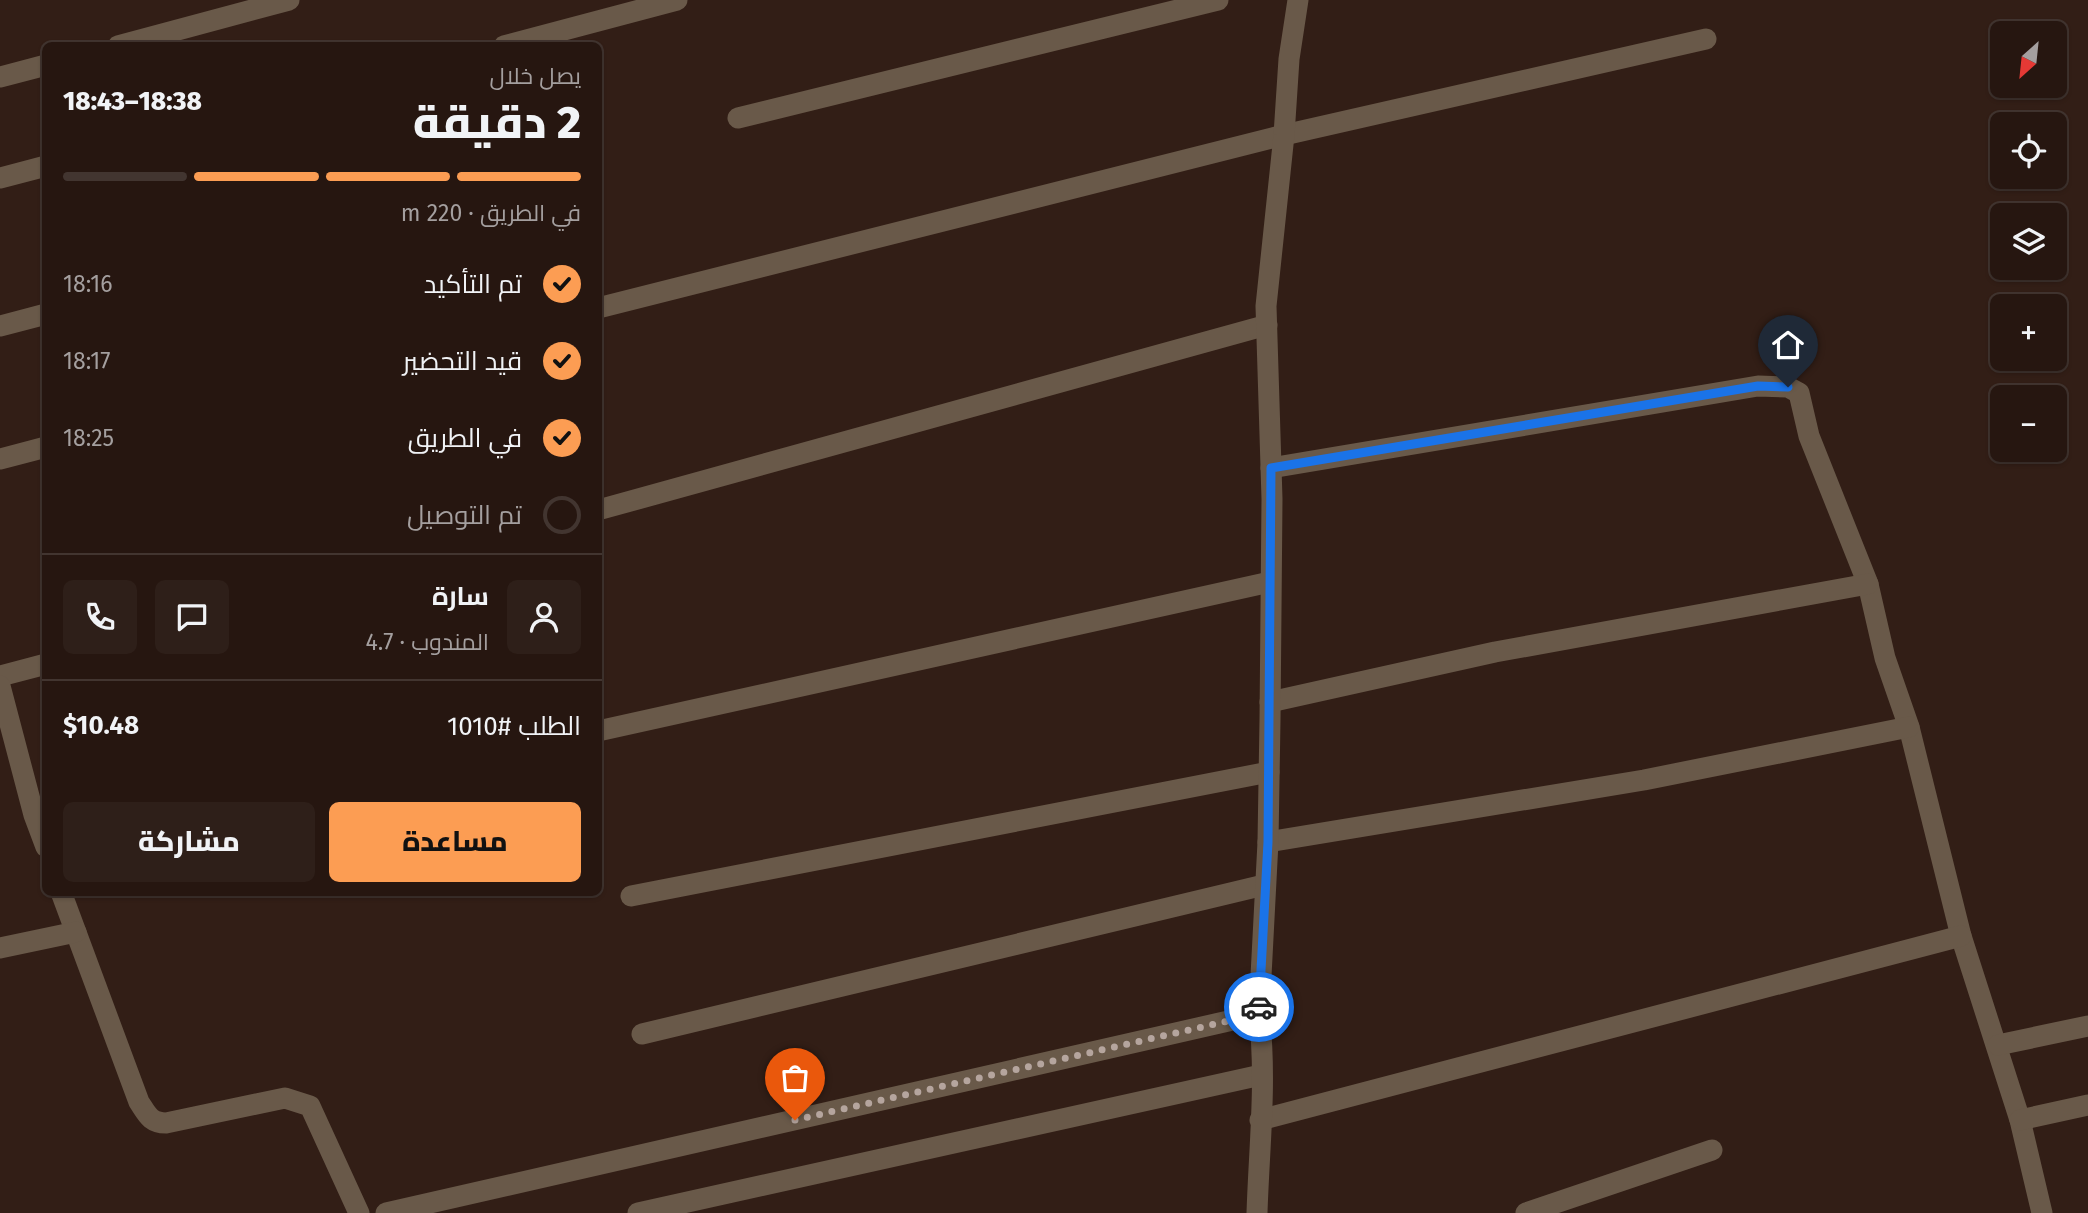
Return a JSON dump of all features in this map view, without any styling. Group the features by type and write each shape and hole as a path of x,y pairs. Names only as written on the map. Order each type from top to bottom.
{"street":[{"path":"133,42 289,0"},
{"path":"519,42 677,0"},
{"path":"738,118 1218,0"},
{"path":"1257,1213 1261,1120 1259,1014 1268,842 1270,702 1271,468 1267,325 1289,59 1298,0"},
{"path":"602,307 1284,135 1706,39"},
{"path":"0,77 42,66"},
{"path":"0,178 42,167"},
{"path":"0,326 42,315"},
{"path":"602,509 1267,325"},
{"path":"1271,468 1758,386 1788,387 1799,393 1809,436 1868,584 1885,658 1909,727 1961,936 2020,1120 2042,1213"},
{"path":"0,459 42,448"},
{"path":"602,730 1270,582"},
{"path":"1270,702 1495,652 1868,584"},
{"path":"0,676 42,664"},
{"path":"0,686 42,836"},
{"path":"1268,842 1644,780 1909,727"},
{"path":"631,896 1269,772"},
{"path":"642,1034 1264,885"},
{"path":"62,896 139,1102 149,1118 156,1123 285,1098 310,1106 359,1213"},
{"path":"0,948 76,932"},
{"path":"1261,1120 1961,936"},
{"path":"386,1213 1259,1014"},
{"path":"1997,1045 2088,1026"},
{"path":"638,1213 1261,1075"},
{"path":"2020,1120 2088,1105"},
{"path":"1526,1213 1712,1150"}],"way so far":[{"path":"795,1120 1259,1014 1259,1007"}],"route":[{"path":"1259,1007 1268,842 1271,468 1758,386 1788,387"}]}
